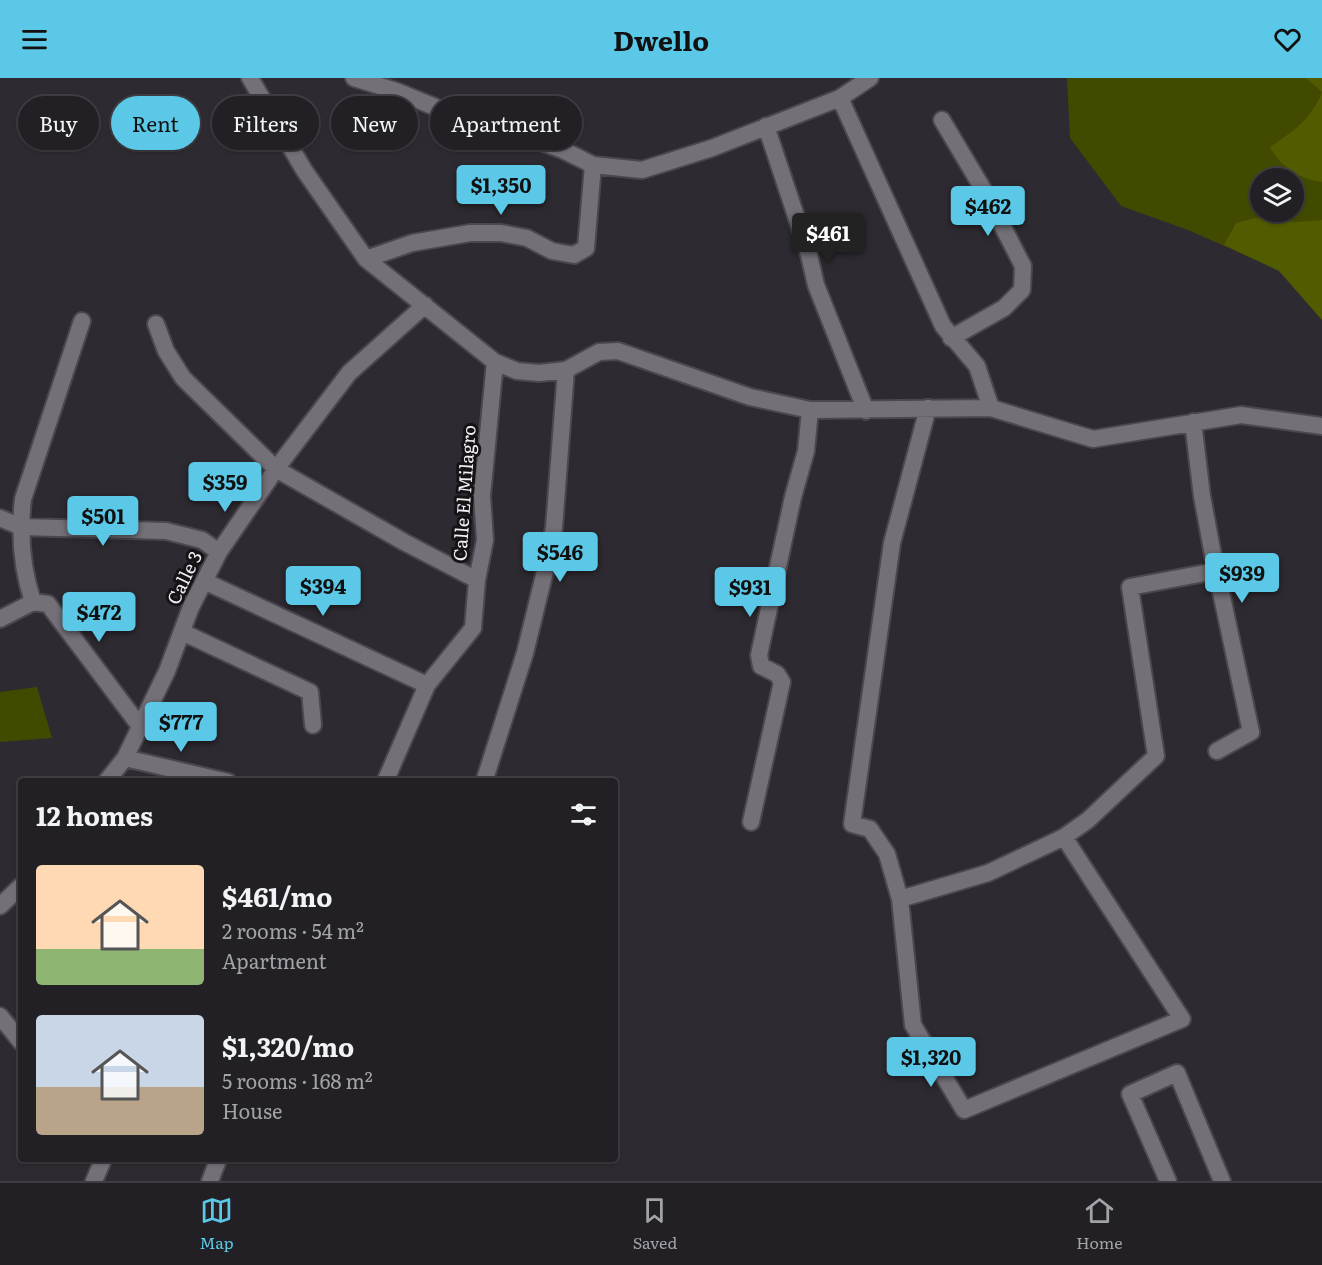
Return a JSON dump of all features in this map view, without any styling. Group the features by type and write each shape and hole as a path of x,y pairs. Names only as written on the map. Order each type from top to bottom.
{"street":[{"path":"250,78 304,170 366,259 495,362 517,370 539,374 566,370 599,352 618,351 750,397 810,410 991,408 1093,439 1241,415 1322,426"},
{"path":"354,78 401,84 445,111 495,125 563,150 593,165 642,170 712,148 840,98 870,78"},
{"path":"840,98 909,255 951,338 977,366 991,408"},
{"path":"942,120 986,194 1023,266 1022,290 1004,308 951,338"},
{"path":"766,126 816,285 866,411"},
{"path":"366,259 412,243 470,233 501,233 527,237 552,251 574,255 586,248 593,165"},
{"name":"Calle 3","path":"109,778 125,758 167,671 204,580 219,552 276,469 350,374 425,305"},
{"path":"33,602 24,574 21,527 23,499 82,321"},
{"path":"156,324 166,351 183,378 276,469 404,542 477,580"},
{"name":"Calle El Milagro","path":"386,778 427,685 473,628 477,580 485,540 482,496 495,362"},
{"path":"485,778 525,653 548,559 554,528 566,370"},
{"path":"928,408 892,543 852,824 870,829 887,854 900,899 913,1025 964,1110 1182,1019 1064,837"},
{"path":"751,822 782,682 777,674 761,666 759,655 793,497 806,451 810,410"},
{"path":"1193,422 1202,496 1216,572 1251,732 1217,751"},
{"path":"0,518 21,527 166,531 202,540 219,552"},
{"path":"900,899 988,873 1064,837 1088,820 1156,756 1130,587 1216,572"},
{"path":"204,580 427,685"},
{"path":"0,619 33,602 48,604 140,725"},
{"path":"182,632 310,692 313,725"},
{"path":"125,758 211,778"},
{"path":"0,906 18,889"},
{"path":"0,1016 18,1038"},
{"path":"1168,1181 1130,1094 1177,1073 1222,1181"},
{"path":"94,1181 102,1162"},
{"path":"210,1181 217,1162"}],"green space":[{"path":"1067,78 1322,78 1322,320 1279,270 1188,230 1121,206 1070,138"},
{"path":"1306,78 1322,78 1322,92"},
{"path":"1322,92 1322,182 1304,177 1304,168 1288,168 1270,147 1301,124"},
{"path":"1250,219 1250,222 1322,220 1322,320 1279,271 1224,245 1236,223"},
{"path":"37,687 52,738 0,742 0,692"}]}
